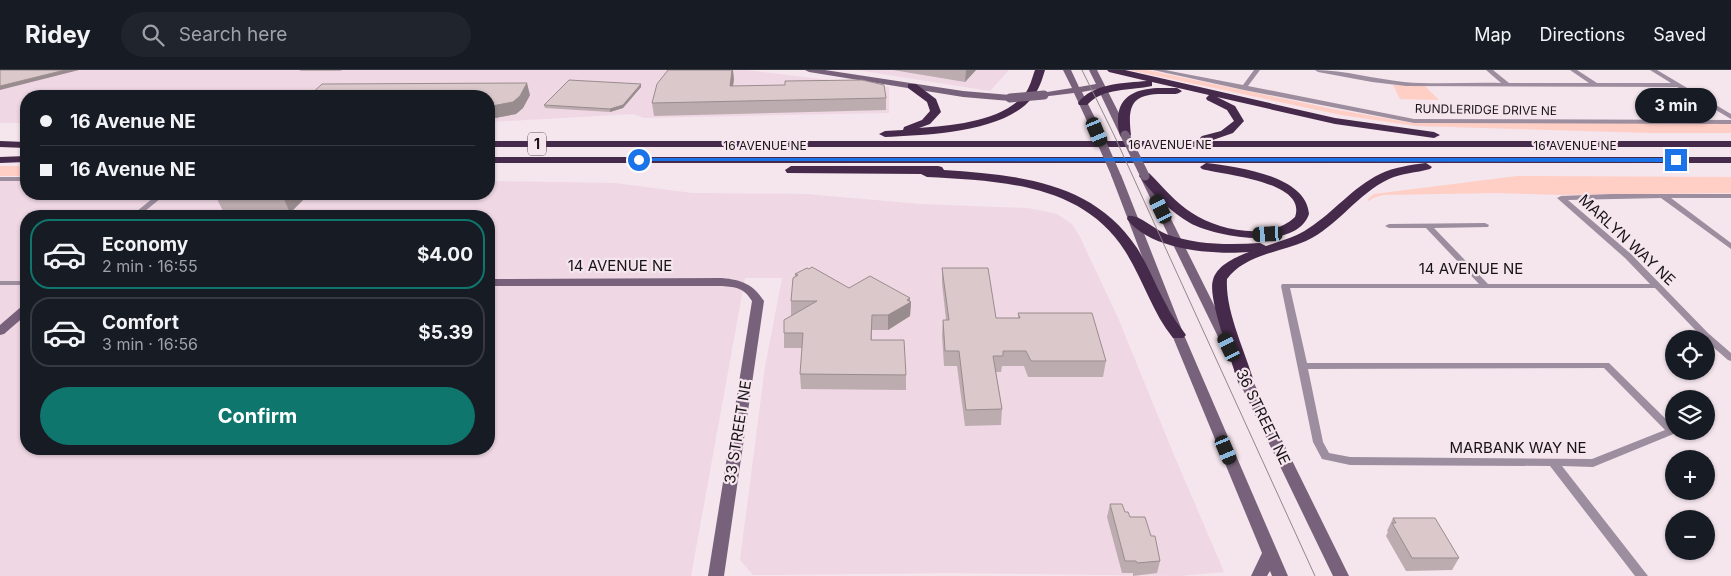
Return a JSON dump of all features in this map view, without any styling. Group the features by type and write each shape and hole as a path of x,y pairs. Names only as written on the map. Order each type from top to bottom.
{"highway":[{"path":"586,144 600,142 870,134 948,129 995,117 1013,108 1027,99 1040,70"},
{"path":"1112,70 1335,121 1398,131 1467,138 1640,144"},
{"path":"1083,102 1102,89 1141,82 1178,84"},
{"path":"1102,89 1142,84 1195,88"},
{"path":"870,134 913,128 926,122 934,115 936,108 932,101 912,86"},
{"path":"1108,143 1208,138 1230,131 1235,128 1239,120 1231,108 1212,98 1183,91 1155,91 1140,94 1127,102 1124,113 1125,135"},
{"name":"16 AVENUE NE","path":"495,144 1731,144"},
{"path":"0,145 20,145"},
{"path":"0,161 20,159"},
{"name":"16 AVENUE NE","path":"495,160 1731,160"},
{"path":"559,160 575,164 903,171 974,175 1015,180 1052,190 1089,206 1115,226 1132,249 1167,324 1178,336"},
{"path":"1246,382 1220,296 1220,280 1227,269 1241,260 1311,233 1372,184 1398,172 1417,168 1453,165 1603,164 1620,160"},
{"path":"903,171 1069,167 1212,168 1249,174 1280,185 1300,201 1303,212 1302,218 1292,227 1277,232 1246,234 1221,230 1203,225 1188,217 1174,206 1145,176"},
{"path":"1133,219 1143,229 1177,241 1217,248 1242,249 1294,241"}],"main road":[{"path":"809,70 963,94 1010,98 1102,89"},
{"path":"1044,95 1055,91 1062,85 1061,70"},
{"path":"1067,70 1116,176 1178,336 1280,576"},
{"name":"36 STREET NE","path":"1093,70 1340,576"},
{"path":"1044,95 1083,102"},
{"name":"14 AVENUE NE","path":"495,282 722,282 741,284 751,289"},
{"name":"33 STREET NE","path":"716,576 758,301 751,289"},
{"path":"0,331 20,314"},
{"path":"1259,576 1270,554"}],"street":[{"name":"RUNDLERIDGE DRIVE NE","path":"1156,70 1414,121 1731,122"},
{"path":"1244,88 1257,70"},
{"path":"1318,70 1348,73 1406,84 1678,85"},
{"path":"1489,70 1508,84"},
{"path":"1573,70 1596,85"},
{"path":"1653,70 1731,117"},
{"path":"0,179 20,179"},
{"path":"1663,196 1731,247"},
{"name":"MARLYN WAY NE","path":"1731,196 1561,198 1628,256 1705,335 1731,358"},
{"path":"142,210 155,200"},
{"path":"1389,226 1485,225"},
{"path":"1428,226 1485,285"},
{"path":"0,283 20,283"},
{"name":"14 AVENUE NE","path":"1285,286 1658,286"},
{"name":"MARBANK WAY NE","path":"1285,286 1318,442 1326,456 1350,462 1593,463 1672,431 1606,365 1303,366"},
{"path":"1553,463 1642,576"}],"shaded area":[{"path":"0,70 746,70 889,87 889,113 644,118 633,114 495,122 495,90 20,90 20,123 0,123"},
{"path":"857,70 1009,70 990,91"},
{"path":"1129,70 1147,70 1333,109 1413,123 1731,123 1731,133 1650,133 1416,126 1341,115"},
{"path":"1393,85 1425,86 1439,100 1400,99"},
{"path":"0,166 20,166 20,176 0,176"},
{"path":"1517,176 1731,177 1731,193 1383,195 1369,201 1367,200 1374,194"},
{"path":"0,179 20,179 20,200 495,200 495,181 615,183 692,193 806,194 920,204 1028,208 1057,214 1072,224 1080,237 1118,318 1224,572 1180,576 952,573 753,575 740,560 765,367 782,278 745,278 691,576 0,576"}],"building":[{"path":"0,70 65,70 0,86"},
{"path":"668,70 732,70 730,86 785,85 785,81 862,80 884,85 886,98 652,103 657,84"},
{"path":"569,80 641,84 623,105 610,109 544,105"},
{"path":"527,83 520,96 513,102 495,105 495,90 316,90 322,84"},
{"path":"812,267 849,288 870,276 910,298 907,300 911,302 888,315 872,315 871,340 904,340 906,375 800,374 803,333 784,333 784,320 817,301 791,301 793,278 798,275 795,274"},
{"path":"942,268 988,268 996,318 1020,318 1018,313 1092,313 1106,361 1031,361 1026,351 1003,351 1003,356 993,356 1002,409 966,410 959,351 945,351 943,320 949,320"},
{"path":"1110,504 1122,504 1125,512 1128,512 1130,517 1145,517 1151,536 1155,536 1160,561 1137,563 1136,561 1125,561"},
{"path":"1393,518 1435,518 1459,558 1412,558 1392,523 1396,523"}],"tram line":[{"path":"1082,70 1114,135 1315,576"}],"route":[{"path":"639,160 1676,160"}]}
